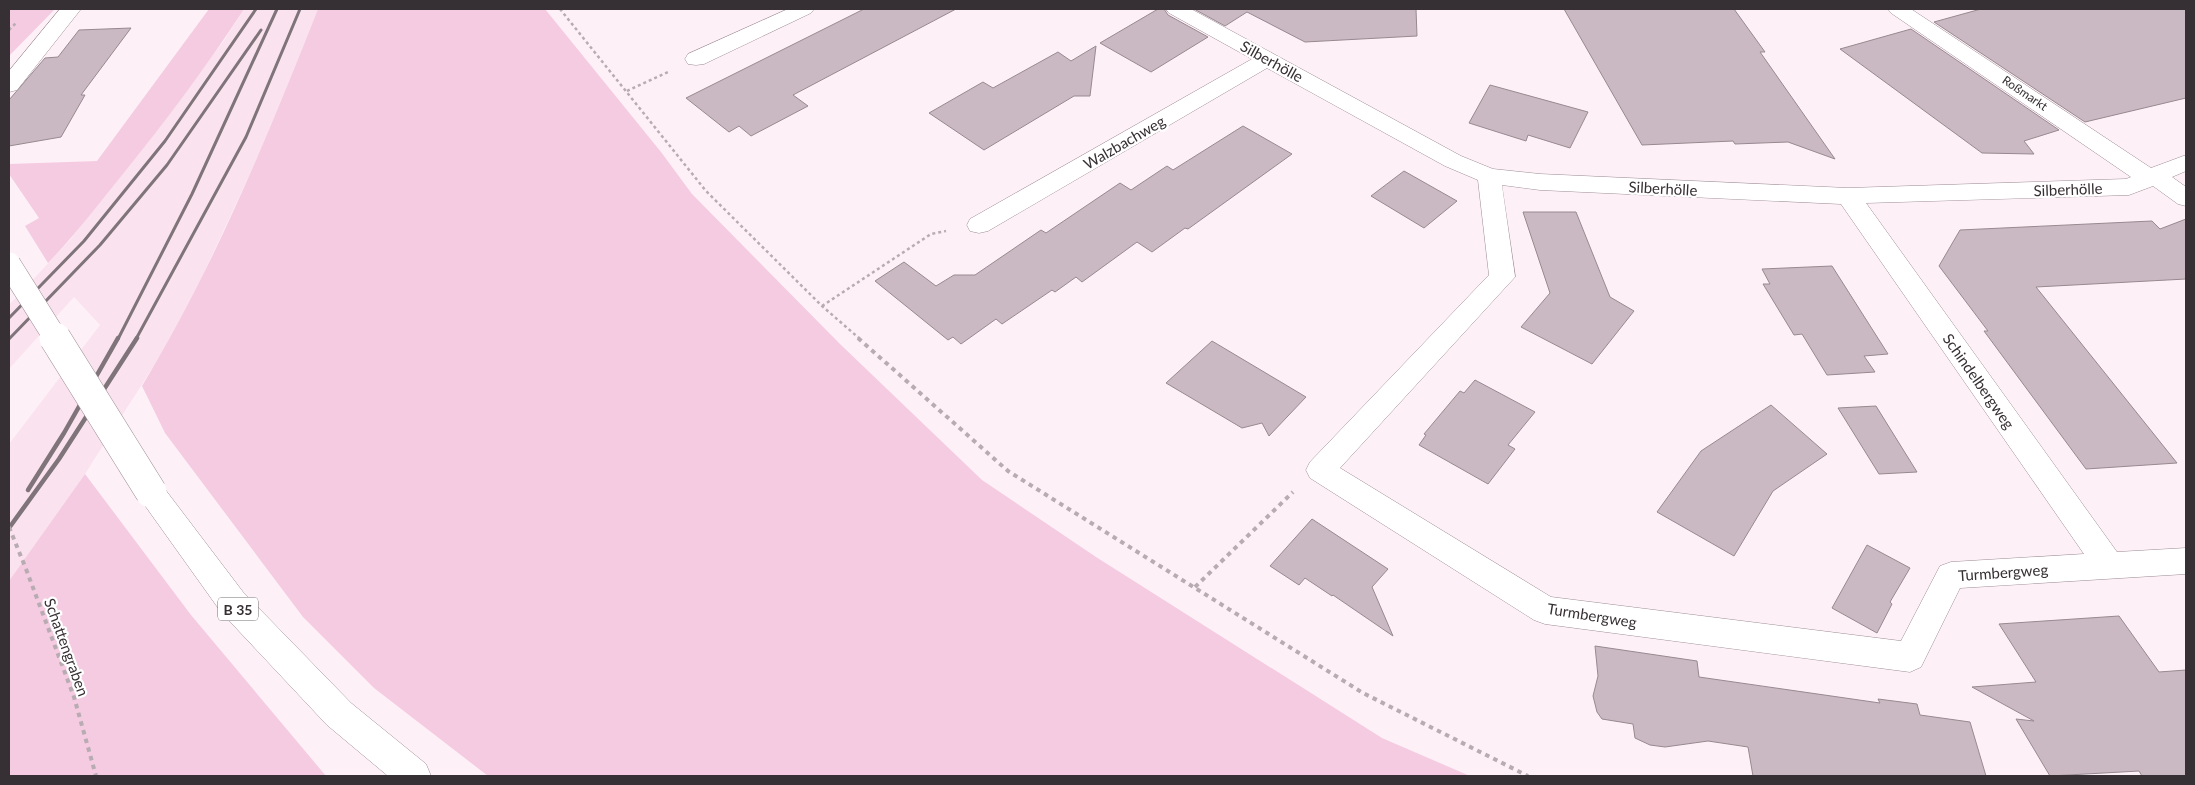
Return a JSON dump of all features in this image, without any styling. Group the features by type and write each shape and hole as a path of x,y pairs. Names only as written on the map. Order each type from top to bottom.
{"street":[{"path":"9,85 71,9"},
{"name":"Silberhölle","path":"1176,9 1453,160 1489,176 1540,182 1848,196 2129,187 2154,178 2186,162"},
{"name":"Roßmarkt","path":"1898,9 2186,198"},
{"path":"696,60 795,10"},
{"name":"Walzbachweg","path":"979,225 1268,58"},
{"path":"1320,470 1502,277 1489,176"},
{"name":"Schindelbergweg","path":"1848,196 2109,565"},
{"name":"B 35","path":"9,264 151,492 232,602 339,714 414,776"},
{"name":"Turmbergweg","path":"1320,470 1545,610 1910,657 1951,575 2186,561"}],"path":[{"path":"560,9 706,191 822,306 1008,471 1363,693 1528,776"},
{"path":"627,91 696,60"},
{"path":"822,306 931,234 979,225"},
{"path":"1195,587 1289,495 1320,470"},
{"name":"Schattengraben","path":"9,527 74,697 96,776"}],"shaded area":[{"path":"9,9 55,9 9,56"},
{"path":"209,9 244,9 154,135 68,242 48,263 25,226 39,218 9,174 9,164 97,161"},
{"path":"244,9 318,9 269,133 179,326 85,474 9,581 9,444 100,325 74,297 9,369 9,305 70,240 223,42"},
{"path":"318,9 545,9 661,152 692,194 840,344 982,480 1096,557 1382,738 1470,776 488,776 374,688 303,617 165,433 142,386 193,295 238,201"},
{"path":"85,474 191,615 326,776 9,776 9,581"}],"building":[{"path":"864,9 956,9 793,95 808,106 751,136 739,126 729,132 686,98"},
{"path":"1158,9 1164,9 1168,15 1208,37 1151,72 1100,43"},
{"path":"1194,9 1416,9 1417,36 1305,42 1247,12 1225,26"},
{"path":"1564,9 1734,9 1765,52 1760,52 1835,159 1788,142 1735,144 1733,141 1642,145"},
{"path":"1981,9 2186,9 2186,98 2085,122 1934,22"},
{"path":"131,28 81,95 85,95 61,137 9,146 9,100 45,58 58,57 79,30"},
{"path":"1911,29 2059,130 2024,141 2034,154 1982,153 1840,49"},
{"path":"1096,46 1090,96 1074,96 984,150 929,113 983,82 993,88 1058,52 1071,61"},
{"path":"1490,85 1588,112 1570,148 1528,135 1526,141 1469,123"},
{"path":"1243,126 1292,154 1188,229 1185,228 1152,252 1137,242 1082,282 1076,277 1055,292 1052,290 1002,324 996,319 961,344 953,337 948,340 875,281 904,262 936,286 954,275 975,275 1041,230 1046,233 1120,183 1131,190 1167,166 1173,170"},
{"path":"1404,171 1457,201 1424,228 1371,196"},
{"path":"1523,212 1576,212 1610,297 1634,311 1592,364 1521,327 1550,293"},
{"path":"2186,219 2186,279 2036,287 2177,463 2086,469 1984,331 1988,331 1939,266 1960,230 2152,221 2160,229"},
{"path":"1832,266 1888,354 1864,356 1875,372 1827,375 1802,334 1794,335 1763,284 1770,284 1762,269"},
{"path":"1212,341 1306,397 1269,436 1262,423 1242,428 1166,383"},
{"path":"1475,380 1535,412 1508,445 1515,449 1488,484 1419,445 1426,435 1424,434 1460,391 1464,393"},
{"path":"1771,405 1827,454 1773,491 1734,556 1657,512 1701,451"},
{"path":"1876,406 1917,472 1879,474 1838,408"},
{"path":"1312,519 1388,569 1372,587 1393,636 1305,578 1299,585 1270,566"},
{"path":"1867,545 1910,568 1890,602 1892,604 1877,633 1832,608"},
{"path":"2119,616 2159,672 2186,670 2186,776 2142,776 2139,771 2050,776 2016,719 2034,721 1972,687 2036,682 1999,624"},
{"path":"1595,646 1697,661 1699,677 1880,703 1878,699 1917,704 1920,715 1970,722 1986,776 1753,776 1748,747 1708,741 1665,747 1650,745 1635,738 1633,724 1602,719 1597,712 1593,696 1598,676"}],"railway":[{"path":"9,318 84,241 165,141 256,9"},
{"path":"118,339 192,194 277,9"},
{"path":"136,339 246,137 300,9"},
{"path":"9,339 100,245 167,165 261,30"},
{"path":"28,490 64,433 118,338"},
{"path":"9,528 59,459 137,338"}]}
